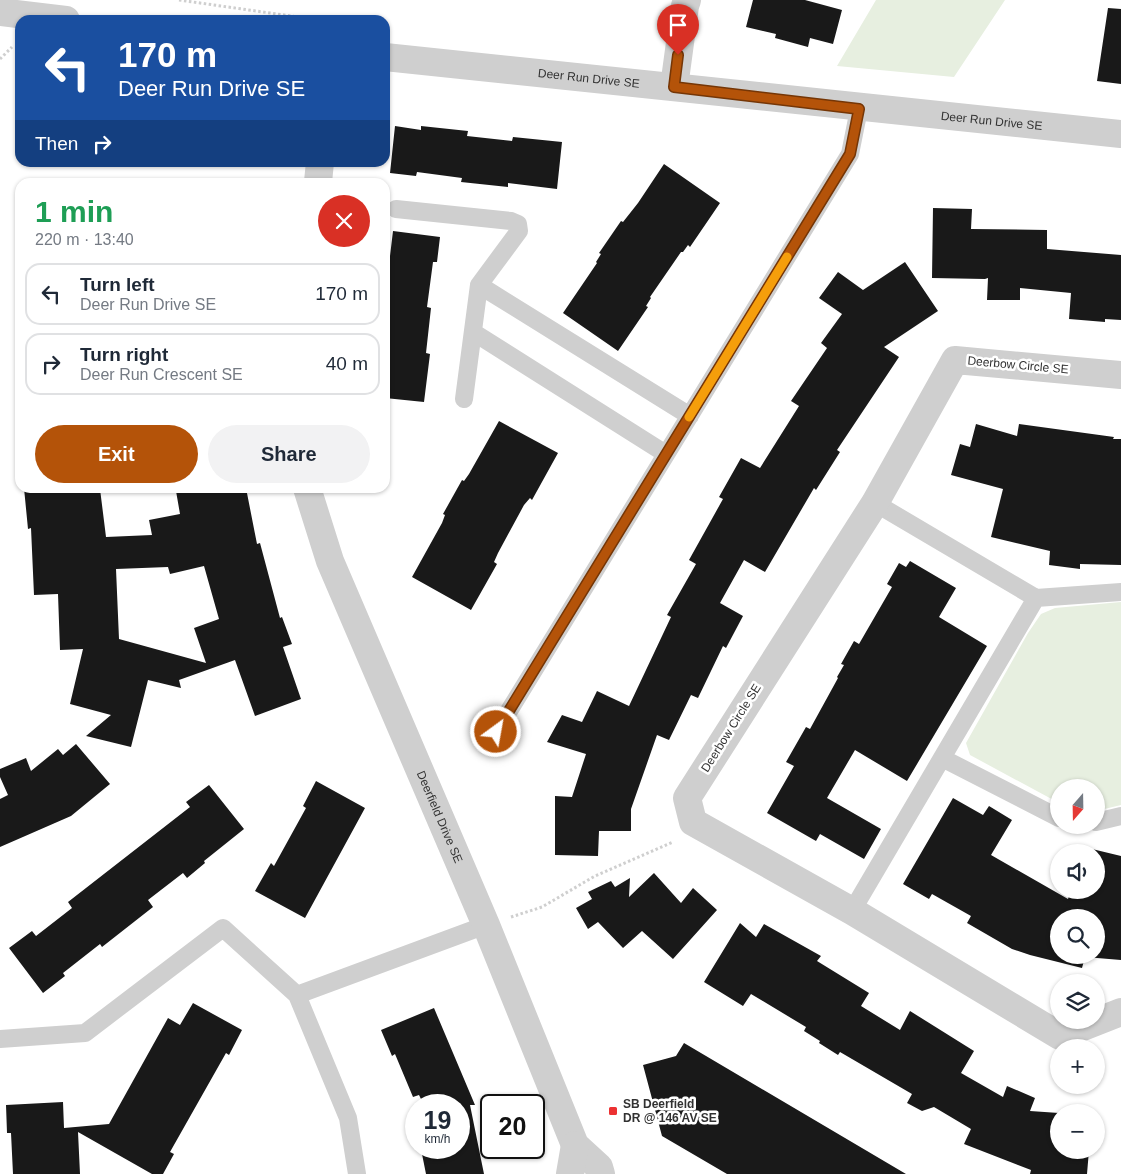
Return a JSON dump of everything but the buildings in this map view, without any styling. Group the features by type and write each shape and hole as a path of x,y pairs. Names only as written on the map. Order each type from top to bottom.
{"street":[{"path":"674,87 687,0"},
{"path":"0,12 25,15"},
{"name":"Deer Run Drive SE","path":"390,58 674,87 859,109 1121,134"},
{"name":"Deerbow Circle SE","path":"1121,375 955,360 875,503 687,798 693,822 852,911 1060,1036 1121,1012"},
{"name":"Deerfield Drive SE","path":"309,493 330,561 486,925 575,1145 599,1167 601,1174"},
{"path":"570,1174 575,1145"}],"lane":[{"path":"496,732 850,154 859,109"},
{"path":"396,208 511,221 518,224 519,231 479,285 464,399"},
{"path":"479,285 690,416"},
{"path":"473,332 666,454"},
{"path":"875,503 1036,598 1121,592"},
{"path":"852,911 1036,598"},
{"path":"942,758 1050,813"},
{"path":"1105,820 1121,816"},
{"path":"297,995 486,925"},
{"path":"0,1039 85,1033 223,928 297,995 348,1118 357,1174"}],"path":[{"path":"179,0 284,15"},
{"path":"0,59 12,47"},
{"path":"486,925 542,906 595,876 670,843 712,833"}],"green space":[{"path":"876,0 1005,0 954,77 837,66"},
{"path":"1121,602 1121,805 1105,809 1105,779 1050,779 1050,798 970,755 966,743 1028,633 1041,614 1055,608"}],"slow traffic":[{"path":"689,417 787,257"}],"place":[{"name":"SB Deerfield DR @ 146 AV SE","path":"613,1111"}],"route":[{"path":"496,732 850,154 859,109 674,87 678,55"}]}
